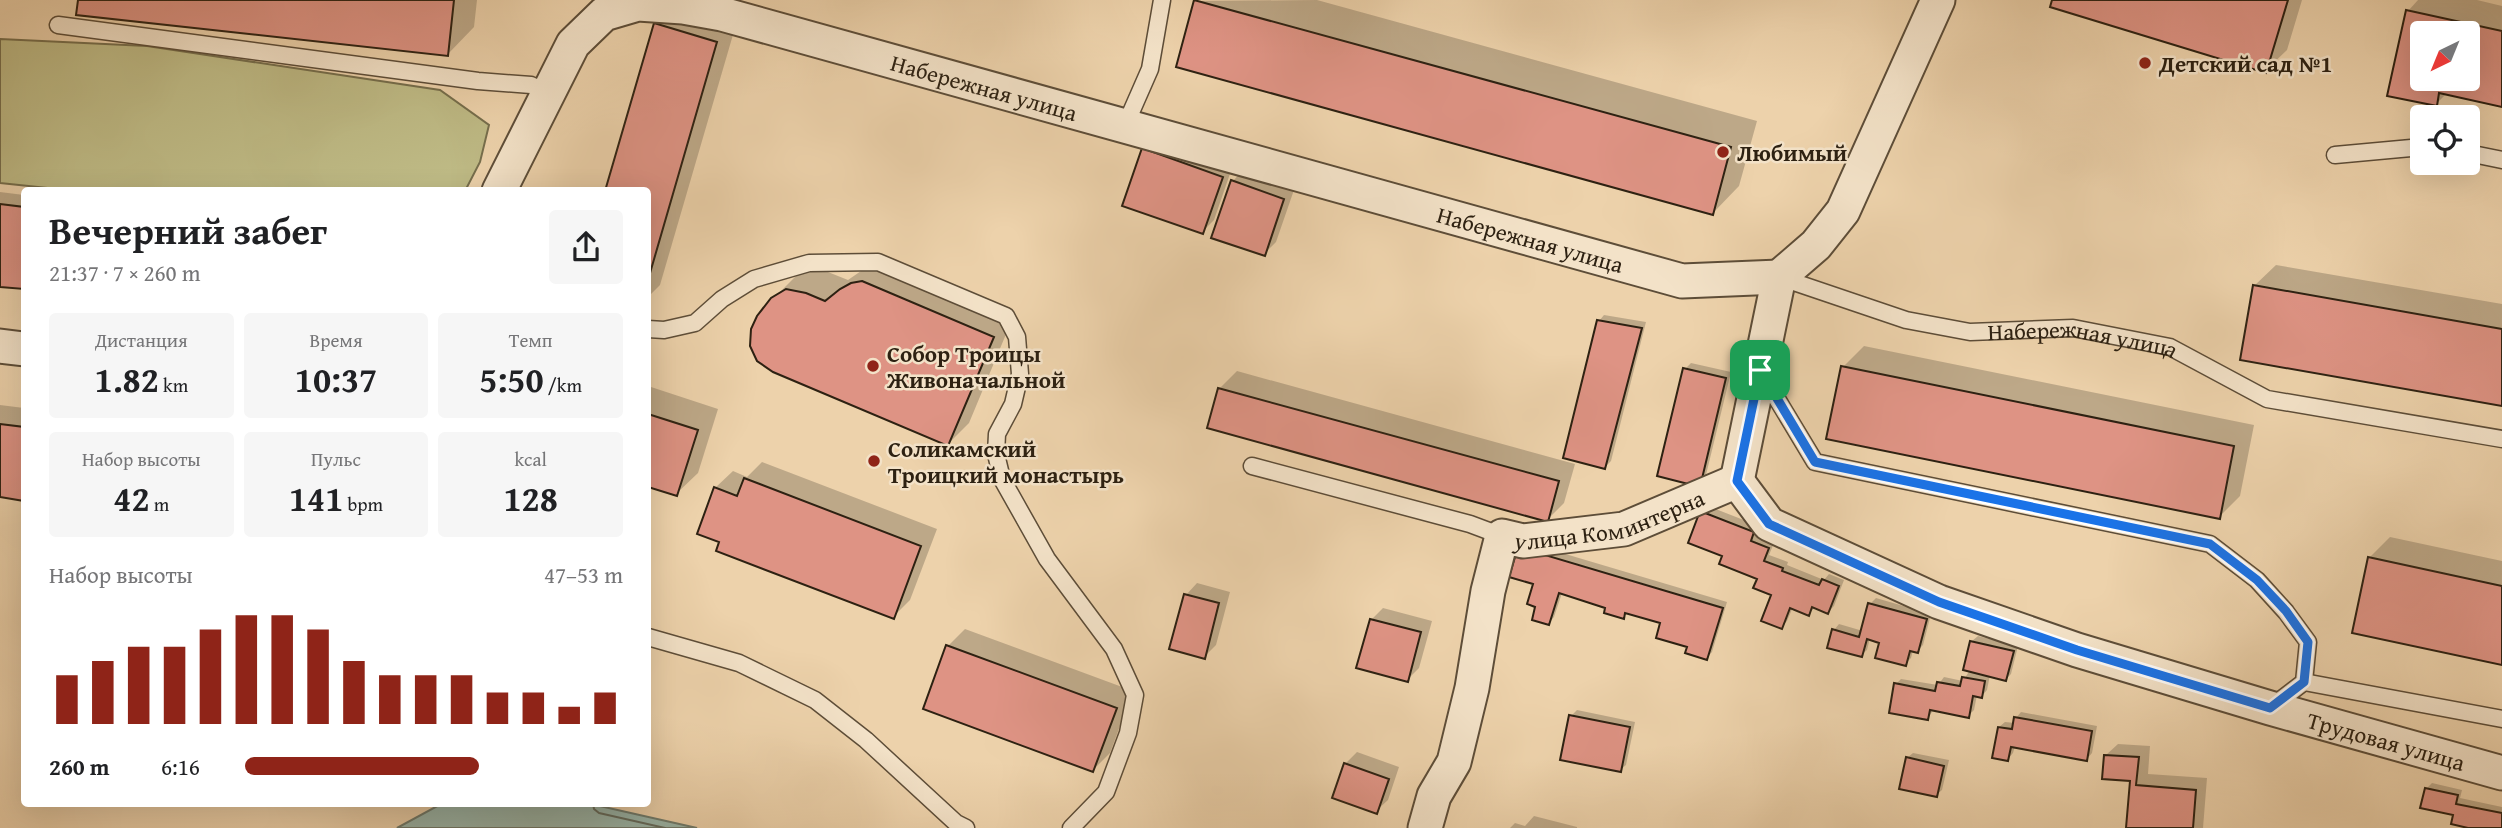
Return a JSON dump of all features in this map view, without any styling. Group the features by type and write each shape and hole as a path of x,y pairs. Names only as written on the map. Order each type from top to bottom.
{"street":[{"path":"1737,481 1779,276 1816,245 1843,211 1938,0"},
{"name":"Набережная улица","path":"501,187 573,44 604,14 638,4 683,7 722,13 1682,281 1779,276"},
{"path":"0,345 21,348"},
{"name":"улица Коминтерна","path":"1425,828 1434,796 1454,762 1472,688 1488,591 1503,536 1523,541 1624,528 1737,481"},
{"name":"Трудовая улица","path":"1737,481 1769,524 1939,602 2077,650 2502,773"}],"lane":[{"path":"1125,126 1150,69 1162,0"},
{"path":"58,25 478,81 531,85 548,93"},
{"path":"2335,155 2410,148"},
{"path":"2480,155 2502,160"},
{"path":"651,329 664,331 695,323 722,299 754,279 809,263 878,262 1006,316 1017,337 1020,374 1013,404 997,434 996,454 1002,479 1047,559 1114,649 1135,695 1128,733 1106,793 1071,828"},
{"name":"Набережная улица","path":"1779,276 1906,320 1970,332 2073,328 2170,347 2267,399 2502,439"},
{"path":"1760,370 1815,462 2210,544 2257,580 2286,611 2308,642 2304,682 2270,708"},
{"path":"1252,466 1470,524 1503,536"},
{"path":"651,638 739,663 815,699 866,740 956,823 966,828"},
{"path":"2304,682 2502,719"}],"shaded area":[{"path":"0,39 147,46 440,90 489,125 480,162 467,187 38,187 0,183"}],"water":[{"path":"436,807 604,807 697,828 397,828"}],"building":[{"path":"78,0 454,0 448,56 76,15"},
{"path":"1194,0 1731,147 1713,215 1176,67"},
{"path":"2052,0 2288,0 2266,73 2050,7"},
{"path":"2406,10 2456,21 2410,21 2410,91 2480,91 2480,26 2502,31 2502,107 2439,93 2437,105 2387,96"},
{"path":"654,23 717,42 651,270 651,187 606,187"},
{"path":"1142,148 1223,177 1203,234 1122,206"},
{"path":"1231,180 1284,199 1265,256 1211,238"},
{"path":"0,204 21,207 21,289 0,287"},
{"name":"Собор Троицы Живоначальной","path":"862,281 994,337 948,446 773,372 757,361 750,346 751,329 771,298 786,289 825,301 851,283"},
{"path":"2253,285 2502,329 2502,406 2240,360"},
{"path":"1597,320 1642,328 1605,469 1563,458"},
{"path":"1841,366 2234,446 2220,519 1826,439"},
{"path":"1683,368 1726,378 1700,487 1657,476"},
{"path":"1218,388 1559,481 1548,522 1207,428"},
{"path":"651,415 698,430 677,496 651,488"},
{"path":"0,424 21,427 21,500 0,497"},
{"path":"744,478 921,546 894,619 716,551 719,542 697,534 714,487 737,496"},
{"path":"1700,511 1754,532 1751,541 1769,548 1764,561 1783,568 1782,571 1819,585 1822,579 1839,586 1828,614 1812,607 1809,616 1790,608 1782,629 1761,621 1771,595 1753,588 1757,579 1719,564 1722,556 1688,543"},
{"path":"1518,547 1723,608 1707,660 1685,653 1687,647 1656,638 1660,623 1625,613 1624,619 1604,613 1605,608 1559,593 1549,625 1532,620 1535,607 1527,604 1533,584 1509,577"},
{"path":"2368,557 2502,586 2502,665 2352,633"},
{"path":"1184,594 1219,603 1205,659 1169,649"},
{"path":"1868,603 1927,619 1918,653 1910,651 1906,666 1875,658 1879,643 1867,639 1862,657 1827,648 1832,629 1859,637"},
{"path":"1370,619 1421,632 1408,682 1356,668"},
{"path":"1970,641 2014,651 2006,681 1963,670"},
{"path":"946,645 1117,708 1093,772 923,709"},
{"path":"1962,677 1985,681 1982,698 1973,696 1969,718 1930,710 1928,720 1889,713 1894,683 1935,691 1937,682 1960,686"},
{"path":"1569,715 1630,727 1621,772 1560,760"},
{"path":"2014,717 2092,731 2087,761 2011,747 2008,761 1992,758 1998,727 2012,729"},
{"path":"2104,755 2139,757 2136,785 2196,790 2193,828 2126,828 2130,781 2102,779"},
{"path":"1906,757 1944,766 1937,797 1899,789"},
{"path":"1344,763 1389,779 1377,814 1332,798"},
{"path":"2425,788 2458,795 2456,804 2502,813 2502,828 2468,828 2451,824 2453,815 2420,808"}],"place":[{"name":"Детский сад №1","path":"2145,63"},
{"name":"Любимый","path":"1723,152"},
{"name":"Собор Троицы Живоначальной","path":"873,366"},
{"name":"Соликамский Троицкий монастырь","path":"874,461"}],"route":[{"path":"1760,370 1815,462 2210,544 2257,580 2286,611 2308,642 2304,682 2270,708 2077,650 1939,602 1769,524 1737,481 1760,370"}]}
